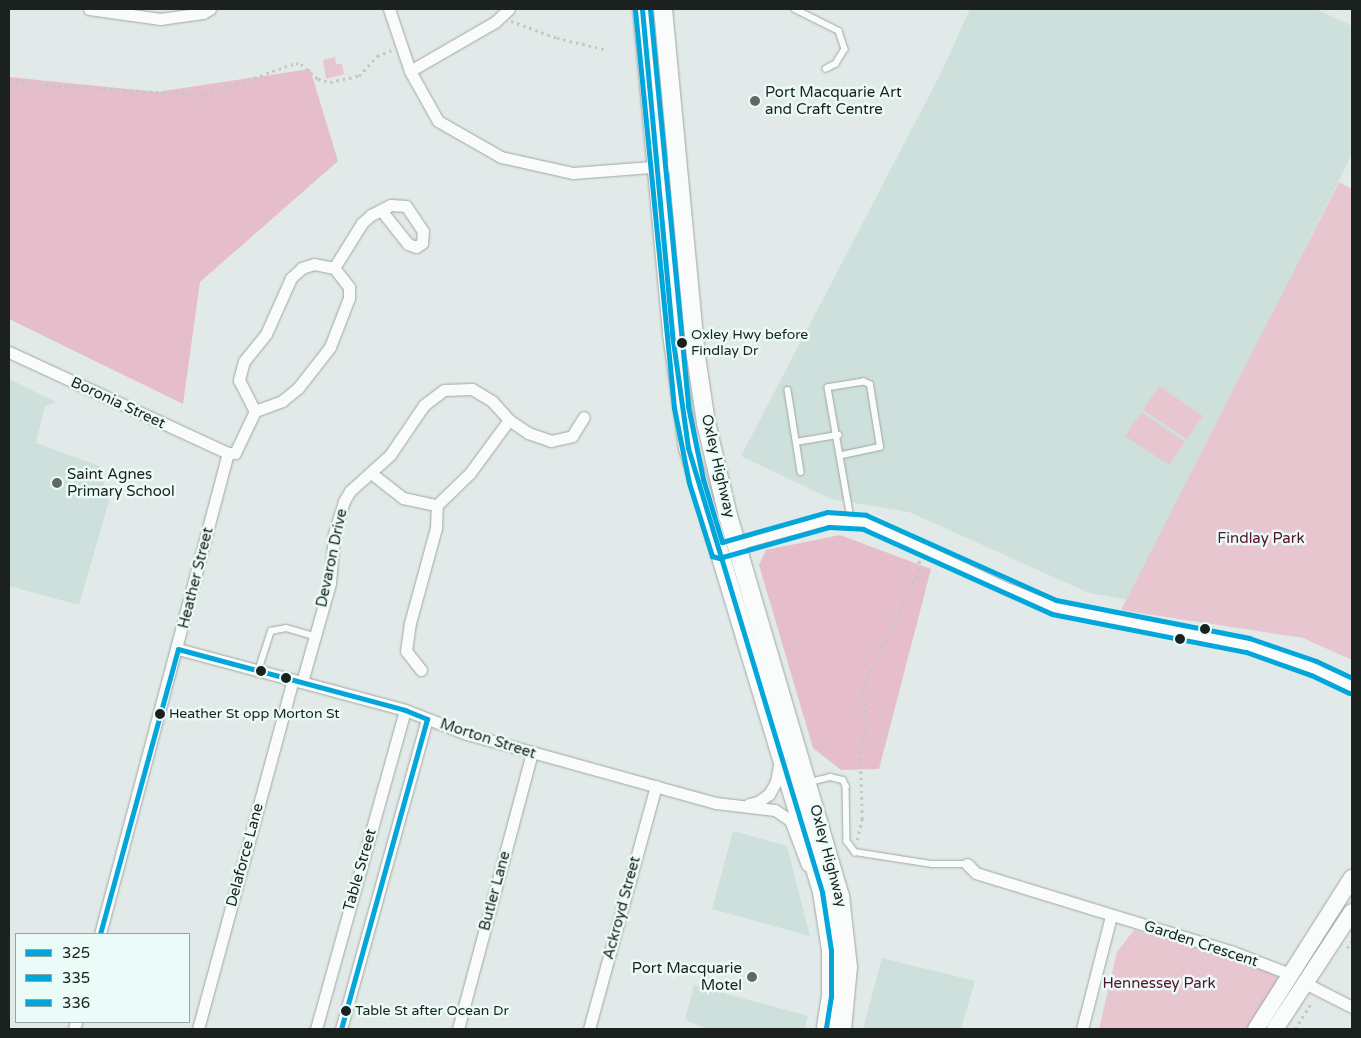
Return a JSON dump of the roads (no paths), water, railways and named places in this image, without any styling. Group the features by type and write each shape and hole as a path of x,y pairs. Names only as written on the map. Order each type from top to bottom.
{"main road":[{"name":"Oxley Highway","path":"642,9 655,167 681,408 696,481 781,756 826,912 831,950 831,996 826,1029"},
{"name":"Oxley Highway","path":"664,9 696,356 706,423 737,544 808,782 845,918 848,977 842,1029"},
{"path":"717,551 737,544"},
{"path":"1256,1029 1352,878"},
{"path":"1275,1029 1352,912"}],"street":[{"path":"89,9 160,19 210,9"},
{"path":"389,9 410,71 438,121 501,156 573,172 678,165"},
{"path":"410,71 500,18 509,9"},
{"path":"334,268 362,223 381,210"},
{"path":"228,453 238,450 255,411 282,401 298,388 330,347 349,298 348,287 334,268 314,264 302,268 291,278 266,334 244,361 239,380 255,411"},
{"name":"Boronia Street","path":"9,352 228,453"},
{"name":"Devaron Drive","path":"298,681 330,583 340,513 350,491 390,455 424,405 444,390 472,388 492,401 509,420 540,439 562,441 572,436 584,417"},
{"path":"421,670 406,651 410,623 436,528 436,505 470,473 509,420"},
{"name":"Heather Street","path":"100,933 178,649 228,453"},
{"path":"371,473 403,498 436,505"},
{"path":"737,544 807,523 851,519 890,531 1004,587 1054,607 1248,645 1314,668 1352,686"},
{"name":"Morton Street","path":"178,649 405,710 532,753 716,803 763,807 784,815 790,820 805,864 815,871"},
{"name":"Delaforce Lane","path":"198,1029 298,681"},
{"name":"Table Street","path":"316,1029 405,710"},
{"name":"Table Street","path":"341,1029 428,719"},
{"name":"Butler Lane","path":"458,1029 532,753"},
{"name":"Morton Street","path":"742,805 758,802 769,794 776,782 781,756"},
{"name":"Ackroyd Street","path":"589,1029 656,786"},
{"name":"Garden Crescent","path":"967,864 976,874 1230,951 1290,974"},
{"path":"1082,1029 1111,916"},
{"path":"1305,983 1352,1007"}],"lane":[{"path":"796,9 839,30 845,49 836,64 826,69"},
{"path":"842,455 880,447 870,385 864,382 828,388 842,455 851,519"},
{"path":"788,390 800,472"},
{"path":"796,442 838,436"},
{"path":"258,671 271,631 286,628 314,636"},
{"path":"808,782 830,777 843,780 846,786 847,841 855,852 932,864 967,864"}],"place":[{"name":"Port Macquarie Art and Craft Centre","path":"755,101"},
{"name":"Oxley Hwy before Findlay Dr","path":"682,343"},
{"name":"Saint Agnes Primary School","path":"57,483"},
{"name":"Heather St opp Morton St","path":"160,714"},
{"name":"Port Macquarie Motel","path":"752,977"},
{"name":"Table St after Ocean Dr","path":"346,1011"}],"park label":[{"name":"Findlay Park","path":"1261,539"},
{"name":"Hennessey Park","path":"1159,984"}]}
